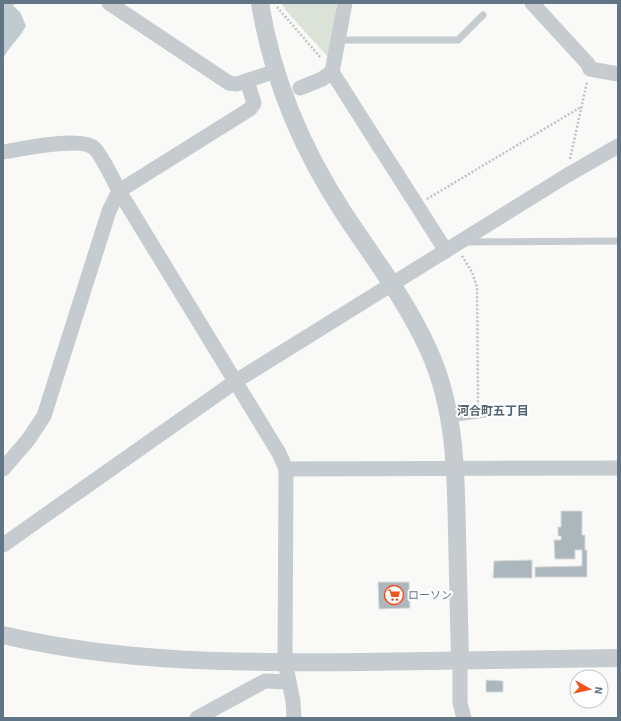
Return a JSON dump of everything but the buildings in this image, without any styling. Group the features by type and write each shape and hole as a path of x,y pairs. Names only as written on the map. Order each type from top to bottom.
{"street":[{"path":"109,3 229,83 237,84 276,71"},
{"path":"260,3 264,29 276,71 301,136 320,173 412,316 430,354 444,391 450,419 456,468 460,704 464,718"},
{"path":"300,88 322,79 332,72 345,3"},
{"path":"532,3 588,64 590,70 618,74"},
{"path":"332,72 418,205 454,246"},
{"path":"3,469 28,440 44,416 109,211 119,190 250,109 254,103 247,81"},
{"path":"3,152 68,142 85,144 94,148 279,453 286,469 285,662 293,701 294,718"},
{"path":"3,545 236,381 566,176 618,146"},
{"path":"286,469 618,468"},
{"path":"3,635 44,645 115,655 178,660 285,662 618,658"},
{"path":"197,718 265,681 288,682"}],"lane":[{"path":"339,40 458,40 483,15"},
{"path":"454,246 618,242"},
{"path":"450,419 481,415"}],"path":[{"path":"274,3 332,72"},
{"path":"566,176 590,70"},
{"path":"418,205 581,107"},
{"path":"454,246 472,272 477,287 481,415"}],"shaded area":[{"path":"3,3 15,3 13,6 20,12 26,26 3,59"},
{"path":"281,3 337,3 329,58 288,13"}],"place":[{"name":"ローソン","path":"394,595"}],"district":[{"name":"河合町五丁目","path":"493,411"}]}
